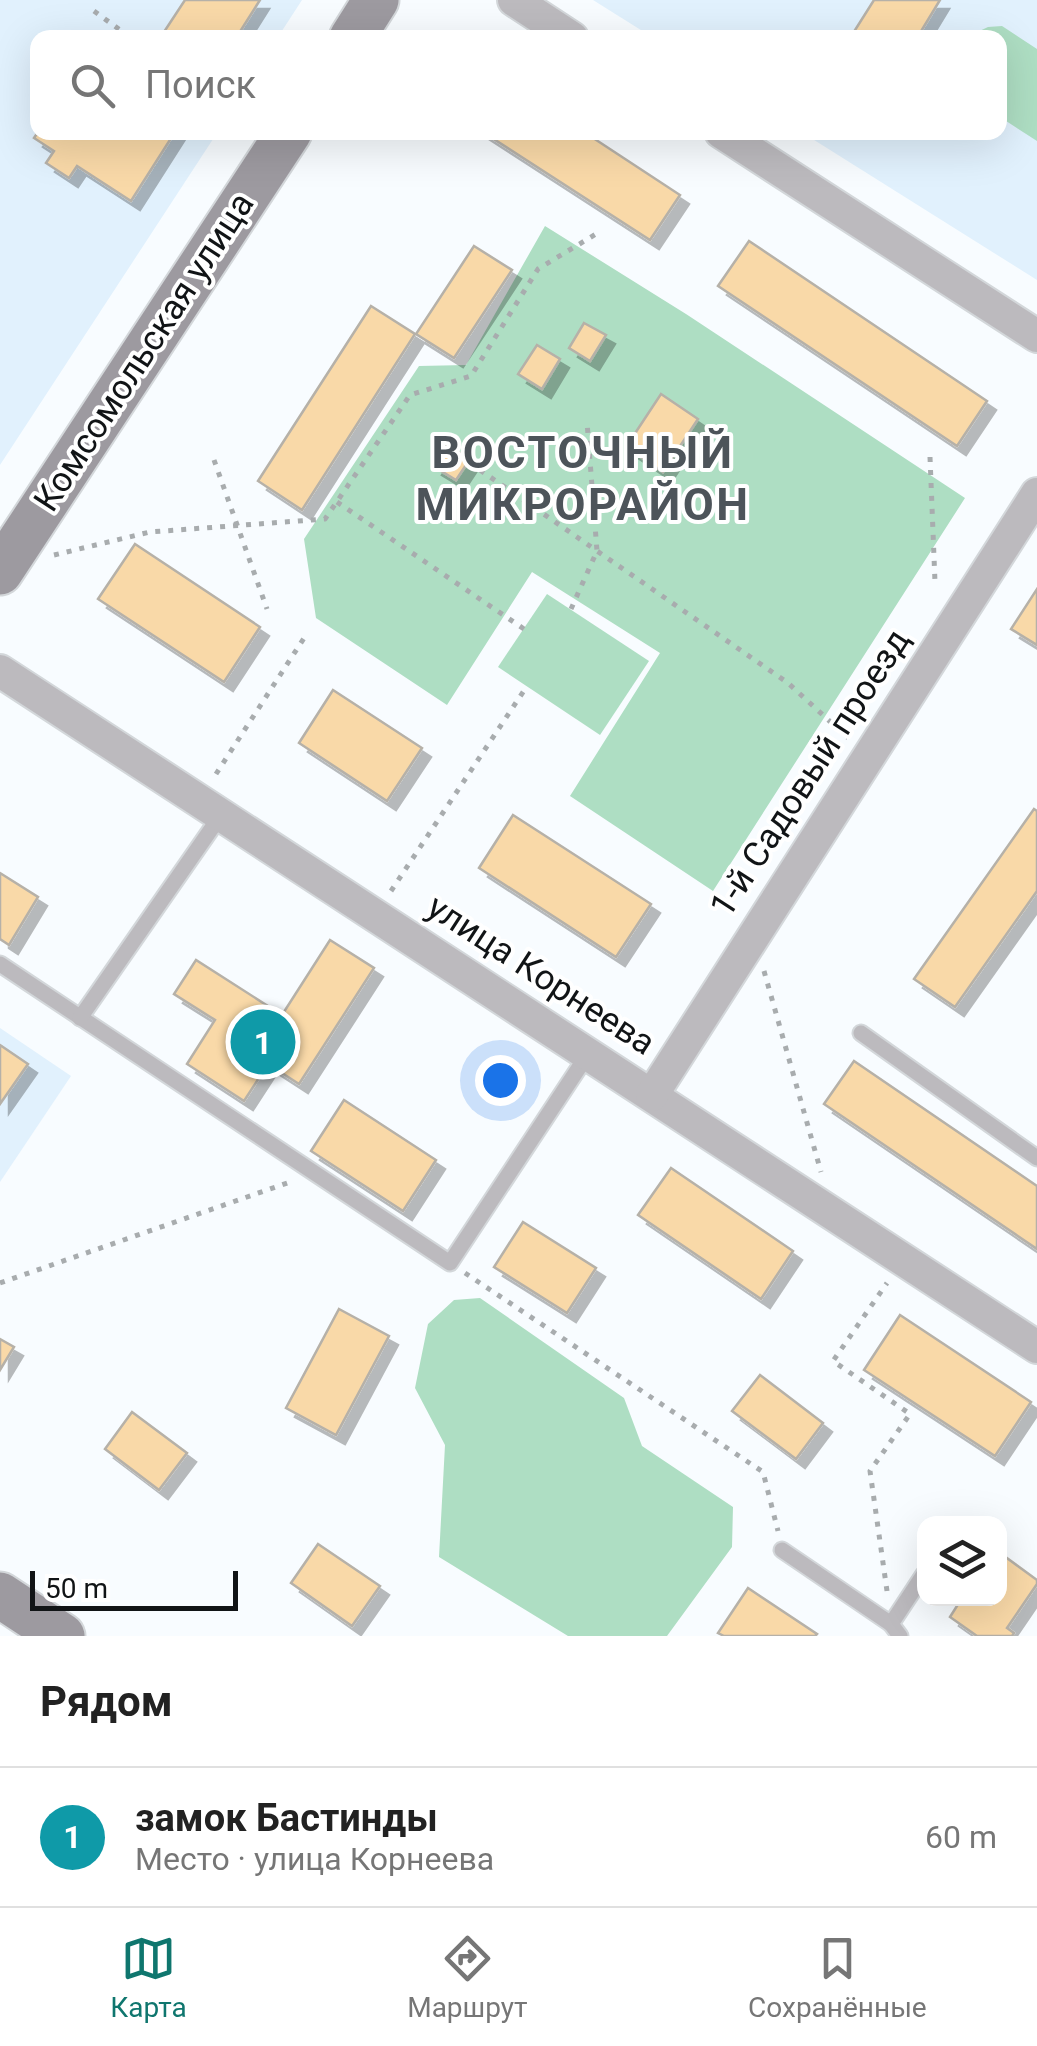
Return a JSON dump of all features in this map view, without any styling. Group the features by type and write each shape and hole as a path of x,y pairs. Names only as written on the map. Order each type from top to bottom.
{"street":[{"path":"357,30 376,0"},
{"path":"514,0 560,30"},
{"name":"Комсомольская улица","path":"0,572 284,140"},
{"path":"733,140 1037,336"},
{"name":"1-й Садовый проезд","path":"652,1095 1037,494"},
{"name":"улица Корнеева","path":"0,671 1037,1347"},
{"path":"0,1595 62,1636"}],"lane":[{"path":"80,1018 221,815"},
{"path":"0,964 450,1263 589,1052"},
{"path":"861,1033 1037,1158"},
{"path":"782,1550 895,1630 917,1588"}],"path":[{"path":"94,11 121,30"},
{"path":"54,554 150,532 325,520 410,395 471,376 538,269 596,234"},
{"path":"571,609 597,551 587,422"},
{"path":"930,457 935,582"},
{"path":"214,460 267,610"},
{"path":"480,470 788,683 868,757"},
{"path":"337,502 524,629"},
{"path":"216,774 306,635"},
{"path":"391,891 527,686"},
{"path":"754,934 833,1214"},
{"path":"0,1283 318,1172"},
{"path":"450,1263 763,1472 782,1550"},
{"path":"892,1275 833,1361 910,1414 870,1471 895,1630"}],"shaded area":[{"path":"0,0 302,0 283,30 30,30 30,140 212,140 0,465"},
{"path":"593,0 1037,0 1037,280 814,140 1007,140 1007,30 641,30"},
{"path":"0,1028 71,1076 0,1182"}],"green space":[{"path":"1002,26 1037,49 1037,141 1007,122 1007,30 982,30"},
{"path":"545,226 965,498 713,891 570,796 660,653 532,572 447,705 316,618 304,539 419,366 466,365"},
{"path":"547,594 649,661 600,735 498,667"},
{"path":"480,1298 624,1398 642,1446 733,1507 732,1547 667,1636 568,1636 439,1557 445,1445 415,1388 428,1324 454,1300"}],"building":[{"path":"185,0 260,0 241,30 165,30"},
{"path":"874,0 940,0 922,30 855,30"},
{"path":"37,140 170,140 131,201 77,166 69,178 46,163 54,151"},
{"path":"495,140 596,140 680,195 650,240"},
{"path":"749,241 987,401 957,446 718,286"},
{"path":"474,246 512,270 454,358 416,334"},
{"path":"371,306 415,334 302,510 258,481"},
{"path":"584,323 606,335 590,361 569,348"},
{"path":"537,345 560,359 542,389 518,374"},
{"path":"661,394 698,419 663,472 626,447"},
{"path":"447,445 470,459 456,480 433,466"},
{"path":"135,544 260,627 224,682 98,599"},
{"path":"1037,589 1037,645 1011,629"},
{"path":"333,690 422,748 387,801 299,743"},
{"path":"1034,809 1037,891 955,1007 914,979"},
{"path":"513,815 651,904 616,957 479,868"},
{"path":"0,873 38,897 9,945 0,939"},
{"path":"330,940 374,968 299,1084 268,1064 244,1101 187,1064 215,1020 174,994 196,960 282,1015"},
{"path":"0,1045 28,1064 0,1104"},
{"path":"854,1061 1037,1186 1037,1249 824,1104"},
{"path":"344,1100 436,1160 403,1211 311,1151"},
{"path":"671,1168 793,1251 761,1299 638,1215"},
{"path":"523,1222 596,1268 567,1313 494,1267"},
{"path":"339,1309 389,1336 336,1435 286,1408"},
{"path":"900,1315 1031,1402 995,1456 864,1370"},
{"path":"0,1339 14,1347 0,1370"},
{"path":"760,1375 823,1423 796,1459 732,1411"},
{"path":"132,1412 187,1453 159,1490 105,1449"},
{"path":"318,1544 380,1586 352,1626 291,1583"},
{"path":"1007,1558 1037,1580 1007,1628 1014,1633 1012,1636 977,1636 950,1617 957,1606 1007,1606"},
{"path":"748,1588 817,1634 718,1633"}],"place":[{"name":"замок Бастинды","path":"263,1042"}],"district":[{"name":"ВОСТОЧНЫЙ МИКРОРАЙОН","path":"583,478"}]}
